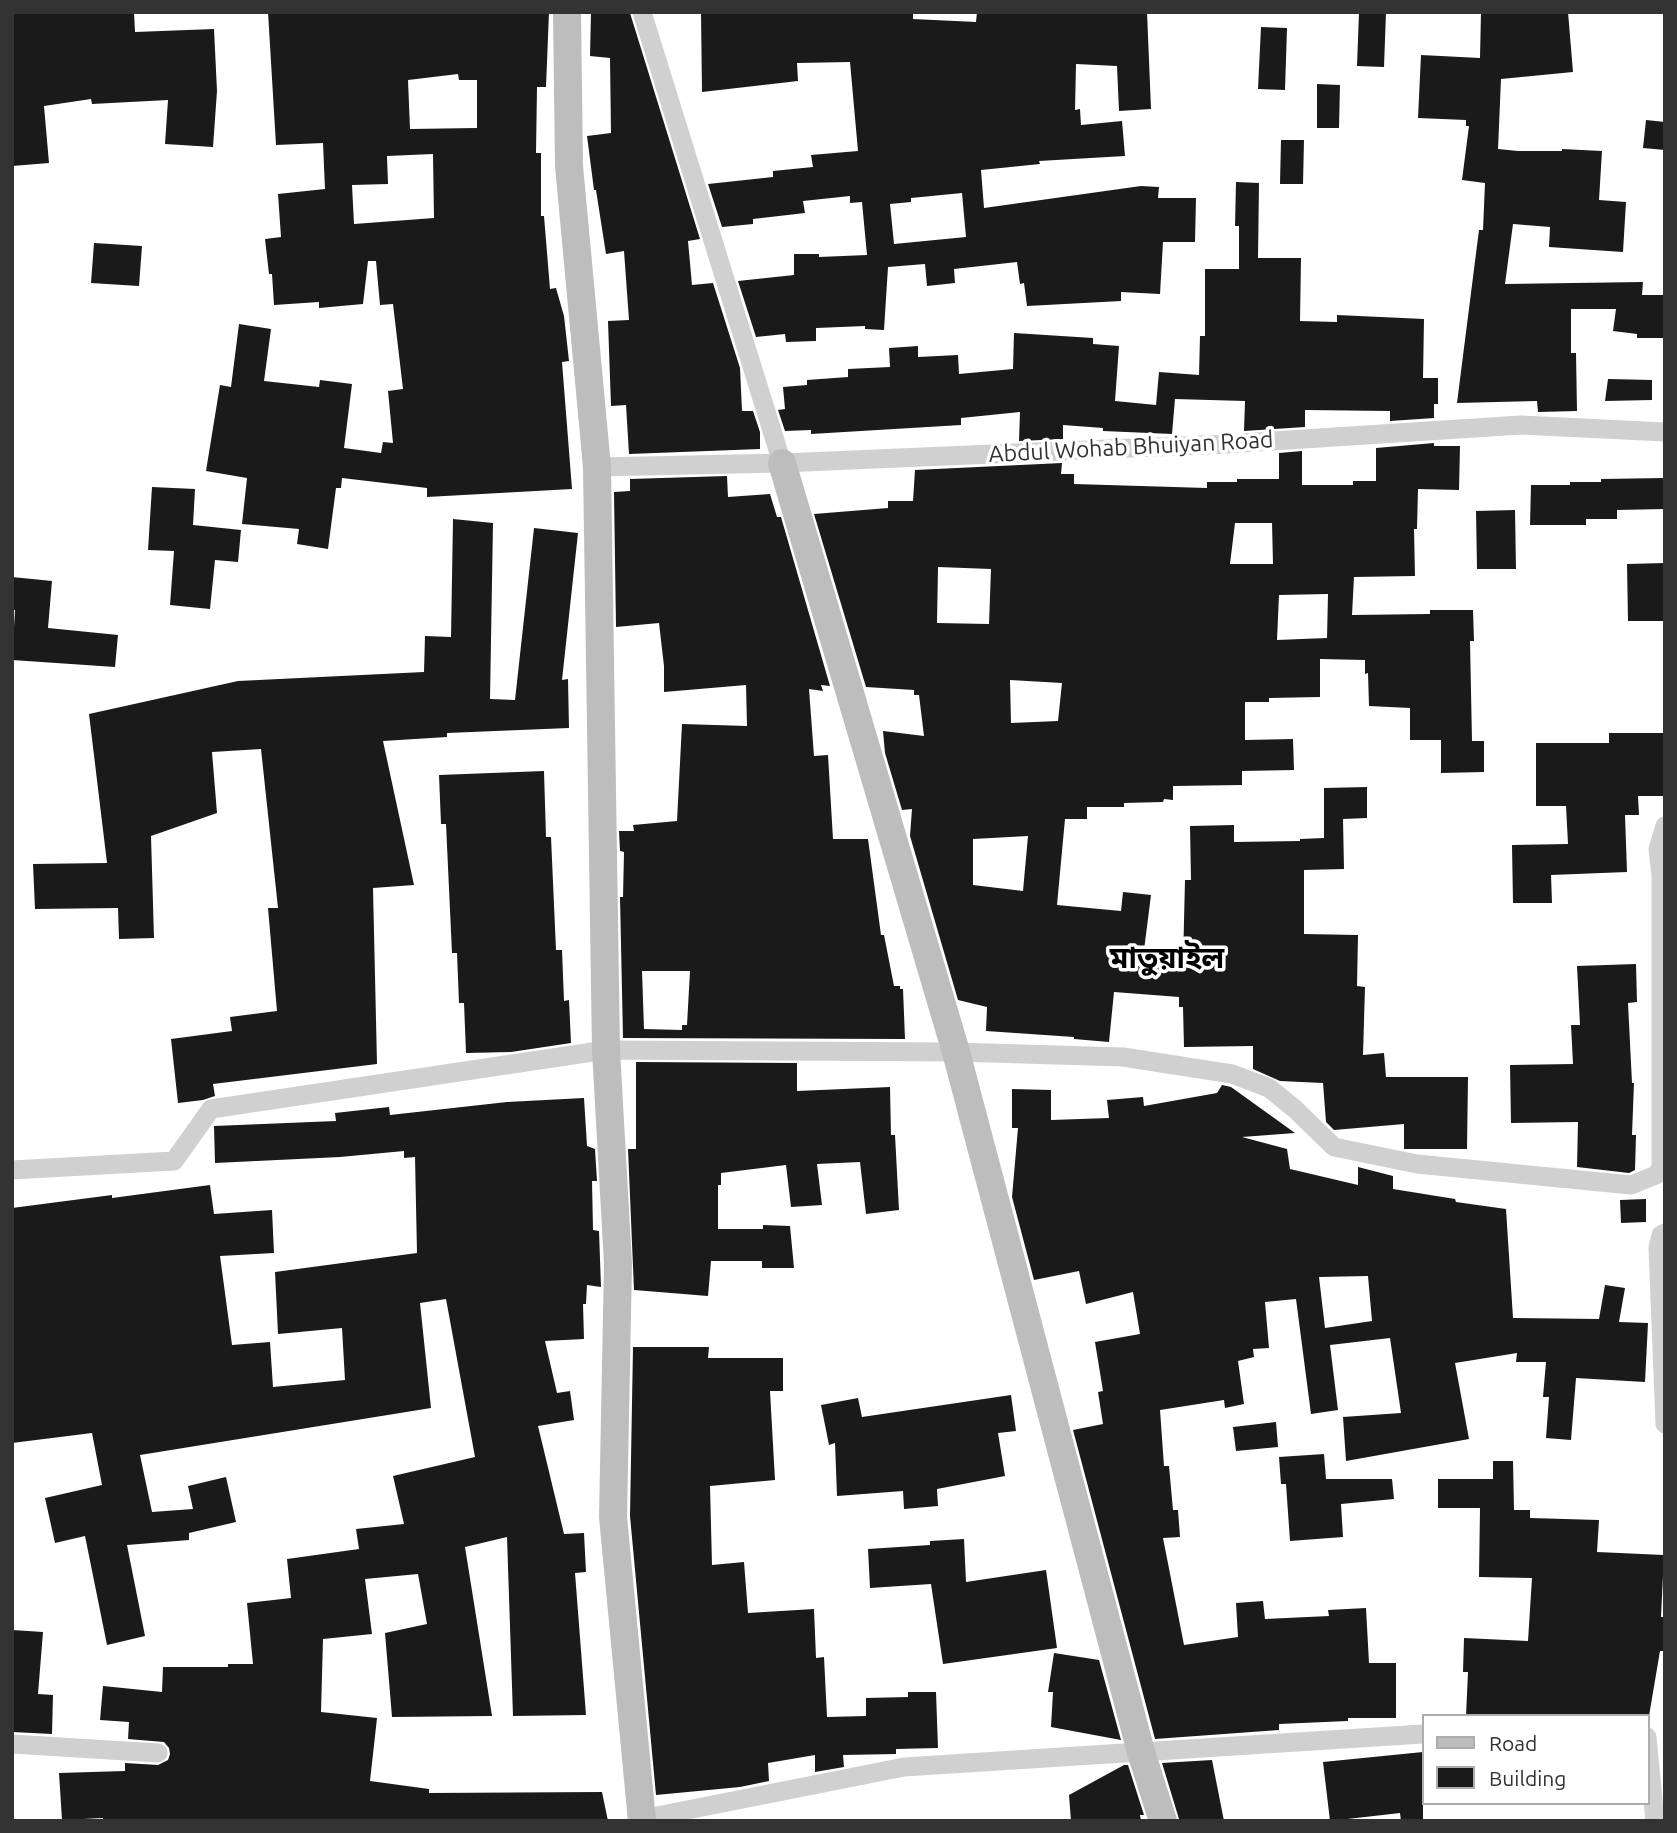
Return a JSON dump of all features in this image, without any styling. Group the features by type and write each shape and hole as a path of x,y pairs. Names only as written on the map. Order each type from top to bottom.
{"street":[{"path":"567,12 569,166 597,467 606,1050 618,1264 613,1517 642,1820 905,1767 1422,1734"},
{"path":"642,12 782,463 956,1052 1142,1752 1163,1821"},
{"name":"Abdul Wohab Bhuiyan Road","path":"597,467 782,463 1226,444 1521,425 1665,432"},
{"path":"12,1170 174,1161 211,1109 606,1050 956,1052 1123,1057 1232,1073 1269,1088 1334,1147 1417,1164 1631,1185 1656,1175 1661,1168 1661,875 1658,849 1665,826"},
{"path":"1665,1233 1661,1235 1658,1248 1665,1424"},
{"path":"12,1744 158,1753"},
{"path":"1649,1756 1655,1821"}],"building":[{"path":"12,12 134,12 135,32 214,29 217,91 213,147 165,144 168,100 92,104 91,99 44,106 49,163 12,166"},
{"path":"268,12 549,12 546,87 537,87 536,153 541,153 541,216 544,216 550,289 556,288 564,316 569,361 562,362 572,489 427,497 427,488 342,478 341,488 336,488 328,549 297,544 299,529 242,524 247,478 206,471 220,385 231,387 239,324 271,329 264,381 319,387 320,380 352,384 344,448 381,453 383,442 393,443 388,391 403,389 393,304 380,305 376,261 368,261 363,304 319,308 319,302 274,305 272,274 269,274 265,239 281,237 278,194 325,189 323,143 276,145","holes":["458,74 459,80 477,80 477,128 410,129 408,80","433,154 434,218 354,224 352,185 388,184 387,156"]},
{"path":"701,12 913,12 913,19 976,22 977,12 1147,12 1151,109 1119,111 1117,66 1076,64 1075,110 1080,109 1081,125 1122,121 1125,156 1039,161 1040,164 981,170 984,208 1141,186 1159,187 1158,198 1196,198 1195,242 1163,242 1160,294 1121,292 1121,301 1027,306 1024,283 1020,284 1017,262 954,269 955,283 927,286 925,264 888,267 884,330 865,329 865,326 816,328 816,341 786,342 785,334 756,337 738,281 794,275 794,254 819,254 819,257 867,255 862,202 850,203 850,196 803,201 805,213 753,219 753,224 722,227 708,184 773,177 773,171 813,167 811,155 858,151 850,62 797,63 798,81 702,92","holes":["962,193 966,237 894,244 890,204 911,202 911,198"]},
{"path":"1359,12 1386,12 1384,67 1357,66"},
{"path":"1481,12 1568,12 1573,72 1501,79 1498,149 1602,151 1599,200 1626,202 1623,252 1549,247 1550,227 1513,224 1505,284 1643,282 1642,295 1665,295 1665,338 1637,338 1637,334 1613,331 1616,309 1571,309 1571,353 1576,353 1577,411 1538,412 1537,401 1457,403 1479,230 1483,230 1485,183 1462,180 1469,126 1466,126 1466,120 1418,118 1421,55 1480,58"},
{"path":"591,13 630,13 700,239 688,241 692,285 713,283 740,368 742,411 753,411 760,432 760,449 629,454 626,405 611,406 608,321 629,320 624,251 606,254 587,136 611,133 610,58 590,56"},
{"path":"1261,27 1287,28 1285,90 1258,89"},
{"path":"1317,84 1340,85 1339,128 1317,128"},
{"path":"1646,120 1665,122 1665,150 1643,148"},
{"path":"1281,140 1304,140 1303,184 1280,184"},
{"path":"1236,182 1259,183 1258,258 1301,258 1300,321 1337,322 1337,315 1424,319 1423,378 1438,378 1438,404 1434,404 1434,418 1390,421 1390,411 1305,410 1305,427 1244,431 1245,401 1175,399 1172,434 1103,431 1103,428 1063,425 1063,439 1019,441 1020,412 961,418 961,425 811,434 811,430 785,431 778,410 785,409 783,387 807,385 807,380 848,377 848,369 890,367 889,348 918,346 918,357 958,355 959,374 1013,369 1014,333 1093,338 1093,344 1119,346 1115,401 1156,405 1159,372 1199,375 1200,336 1205,336 1205,269 1239,269 1239,226 1235,226"},
{"path":"94,243 142,246 139,286 91,283"},
{"path":"1608,379 1652,380 1652,400 1605,401"},
{"path":"1434,443 1434,446 1460,446 1459,490 1418,489 1417,529 1414,529 1415,576 1354,577 1352,615 1430,614 1430,610 1473,610 1474,641 1470,641 1472,741 1484,741 1484,772 1441,773 1441,740 1410,740 1410,708 1369,706 1365,660 1320,659 1320,697 1269,698 1269,702 1245,702 1245,740 1293,739 1294,770 1242,771 1242,785 1173,786 1173,800 1124,803 1124,807 1087,807 1087,819 1065,819 1057,905 1121,911 1123,892 1151,895 1143,958 1183,962 1185,880 1191,880 1190,826 1234,825 1234,842 1324,838 1324,788 1367,787 1367,818 1343,819 1344,869 1304,870 1304,934 1358,935 1357,986 1365,987 1363,1055 1384,1053 1386,1077 1468,1077 1467,1149 1404,1149 1404,1124 1334,1130 1326,1122 1323,1083 1280,1081 1253,1069 1253,1046 1184,1047 1183,1007 1179,1007 1179,997 1114,992 1109,1042 986,1031 987,1007 958,1000 910,836 912,809 902,810 885,753 883,731 924,736 919,695 914,695 914,690 866,687 814,514 888,508 888,501 913,501 915,470 1062,463 1061,474 1074,474 1074,484 1207,488 1207,482 1279,479 1279,453 1302,451 1302,485 1353,485 1353,481 1376,481 1376,448","holes":["1235,523 1272,523 1273,564 1230,564","938,567 991,569 989,624 937,623","1328,594 1327,638 1277,640 1279,595","1010,680 1062,683 1058,721 1011,723","1028,836 1023,891 973,885 973,839"]},
{"path":"727,476 728,497 770,494 777,517 781,517 830,686 821,685 823,691 809,689 814,756 828,755 833,839 868,839 881,935 884,935 894,986 903,989 905,1039 623,1038 620,897 623,897 624,852 620,851 619,831 634,831 633,825 677,821 682,724 747,726 746,685 664,692 659,623 616,627 614,492 630,491 630,479","holes":["642,971 690,971 687,1025 682,1025 682,1030 644,1029"]},
{"path":"1665,478 1665,509 1617,510 1617,519 1586,519 1586,525 1530,525 1531,485 1570,485 1570,482 1601,482 1601,479"},
{"path":"152,487 195,489 193,525 241,530 238,562 215,560 210,609 170,605 174,551 148,550"},
{"path":"1515,510 1516,569 1477,569 1476,511"},
{"path":"453,519 493,523 490,699 515,700 534,528 578,533 562,680 568,679 569,728 447,733 447,737 383,741 414,885 373,888 377,1064 213,1084 215,1096 178,1103 171,1039 232,1031 230,1017 277,1011 268,908 278,908 261,749 212,752 217,813 151,836 154,938 119,939 118,908 35,909 33,864 107,863 89,714 238,681 424,672 425,636 451,637"},
{"path":"1665,563 1665,621 1628,621 1627,564"},
{"path":"12,577 52,581 48,628 118,635 115,667 12,660 15,610 12,610"},
{"path":"1609,733 1665,733 1665,796 1638,796 1639,815 1625,815 1627,872 1551,875 1552,903 1513,903 1512,845 1568,844 1566,806 1536,806 1536,743 1609,743"},
{"path":"544,771 546,837 551,837 556,950 562,950 564,1001 569,1000 571,1043 511,1052 466,1053 464,1003 459,1003 457,953 452,953 446,824 441,824 439,775"},
{"path":"1636,964 1637,1002 1628,1003 1634,1083 1632,1135 1636,1135 1635,1170 1629,1173 1577,1167 1578,1122 1511,1123 1510,1065 1573,1064 1571,1025 1580,1025 1577,966"},
{"path":"636,1062 797,1063 797,1091 890,1087 891,1135 895,1135 899,1210 866,1214 860,1162 817,1164 822,1205 791,1207 786,1165 721,1173 721,1185 718,1185 718,1229 763,1229 763,1225 790,1226 794,1268 762,1268 762,1261 711,1261 708,1296 634,1290 628,1149 636,1149"},
{"path":"1222,1085 1231,1087 1295,1133 1242,1137 1287,1149 1290,1169 1358,1185 1358,1167 1393,1176 1393,1189 1506,1209 1513,1318 1599,1319 1605,1285 1625,1288 1619,1322 1648,1323 1645,1382 1576,1378 1571,1440 1546,1438 1549,1397 1543,1397 1546,1362 1516,1362 1517,1353 1455,1363 1469,1439 1346,1461 1343,1417 1401,1413 1390,1338 1330,1345 1338,1410 1311,1414 1296,1299 1265,1302 1269,1348 1253,1349 1254,1357 1238,1361 1244,1404 1225,1408 1224,1400 1160,1410 1164,1466 1169,1466 1173,1510 1178,1510 1180,1537 1163,1538 1184,1645 1238,1637 1236,1603 1263,1601 1265,1619 1329,1616 1328,1610 1366,1608 1369,1663 1396,1663 1396,1718 1348,1718 1348,1721 1279,1724 1279,1730 1155,1739 1073,1430 1103,1424 1098,1392 1103,1391 1095,1342 1140,1334 1133,1292 1086,1304 1079,1271 1034,1280 1012,1197 1018,1128 1012,1128 1012,1089 1051,1090 1051,1120 1109,1118 1107,1100 1143,1097 1144,1106 1217,1093","holes":["1368,1276 1372,1321 1325,1328 1319,1277"]},
{"path":"584,1098 587,1146 595,1149 597,1181 592,1181 593,1230 599,1231 601,1287 587,1285 586,1304 583,1304 584,1339 545,1341 557,1393 570,1391 574,1420 538,1426 564,1534 584,1533 586,1572 575,1573 586,1715 513,1716 507,1537 465,1547 492,1716 392,1717 385,1633 427,1624 418,1574 365,1579 372,1634 323,1639 321,1712 377,1718 370,1781 429,1789 429,1793 602,1792 608,1821 62,1820 59,1773 125,1771 125,1763 158,1765 168,1760 170,1754 164,1742 128,1739 129,1722 100,1720 103,1686 162,1692 163,1667 228,1667 228,1664 253,1664 247,1603 291,1598 287,1559 359,1549 356,1529 404,1524 393,1476 475,1457 446,1299 420,1303 431,1408 140,1455 152,1512 193,1509 188,1486 226,1477 236,1522 189,1533 189,1540 127,1545 145,1636 107,1645 85,1536 55,1543 45,1498 102,1485 92,1433 12,1443 12,1208 210,1185 214,1214 272,1210 274,1253 220,1256 232,1345 270,1342 273,1387 345,1380 342,1328 278,1334 275,1272 417,1253 415,1157 404,1158 404,1151 215,1163 214,1126 336,1121 335,1113 389,1107 390,1115 507,1102"},
{"path":"1646,1199 1646,1222 1621,1223 1620,1200"},
{"path":"633,1347 709,1347 708,1358 783,1358 783,1391 770,1391 775,1480 710,1486 712,1565 744,1562 748,1613 814,1609 816,1658 824,1657 827,1717 866,1716 866,1698 908,1697 908,1692 936,1692 938,1748 896,1749 896,1754 843,1755 844,1767 815,1772 815,1755 768,1763 769,1781 740,1787 656,1795 630,1516"},
{"path":"1011,1395 1016,1431 998,1433 1005,1476 937,1489 938,1506 904,1509 903,1491 837,1496 835,1443 829,1445 821,1405 858,1398 862,1417"},
{"path":"1276,1422 1278,1447 1236,1451 1233,1427"},
{"path":"1324,1454 1326,1479 1392,1479 1394,1499 1341,1504 1343,1537 1290,1541 1286,1484 1281,1484 1279,1457"},
{"path":"1493,1461 1513,1461 1514,1510 1530,1510 1530,1518 1599,1520 1597,1552 1664,1555 1661,1617 1665,1617 1664,1651 1660,1651 1649,1716 1466,1714 1468,1672 1463,1672 1464,1638 1528,1641 1532,1578 1479,1577 1480,1508 1438,1508 1438,1479 1493,1479"},
{"path":"964,1539 966,1582 1046,1570 1057,1648 943,1664 931,1584 870,1588 868,1549 930,1545 930,1541"},
{"path":"12,1630 43,1632 38,1694 53,1695 52,1734 12,1732"},
{"path":"1054,1653 1099,1660 1121,1740 1051,1727 1053,1692 1048,1692"},
{"path":"1422,1752 1423,1821 1401,1821 1400,1813 1330,1821 1323,1762"},
{"path":"1212,1760 1224,1821 1179,1819 1162,1763"},
{"path":"1128,1765 1144,1815 1140,1815 1141,1821 1071,1821 1069,1795"}],"district":[{"name":"মাতুয়াইল","path":"1167,958"}]}
